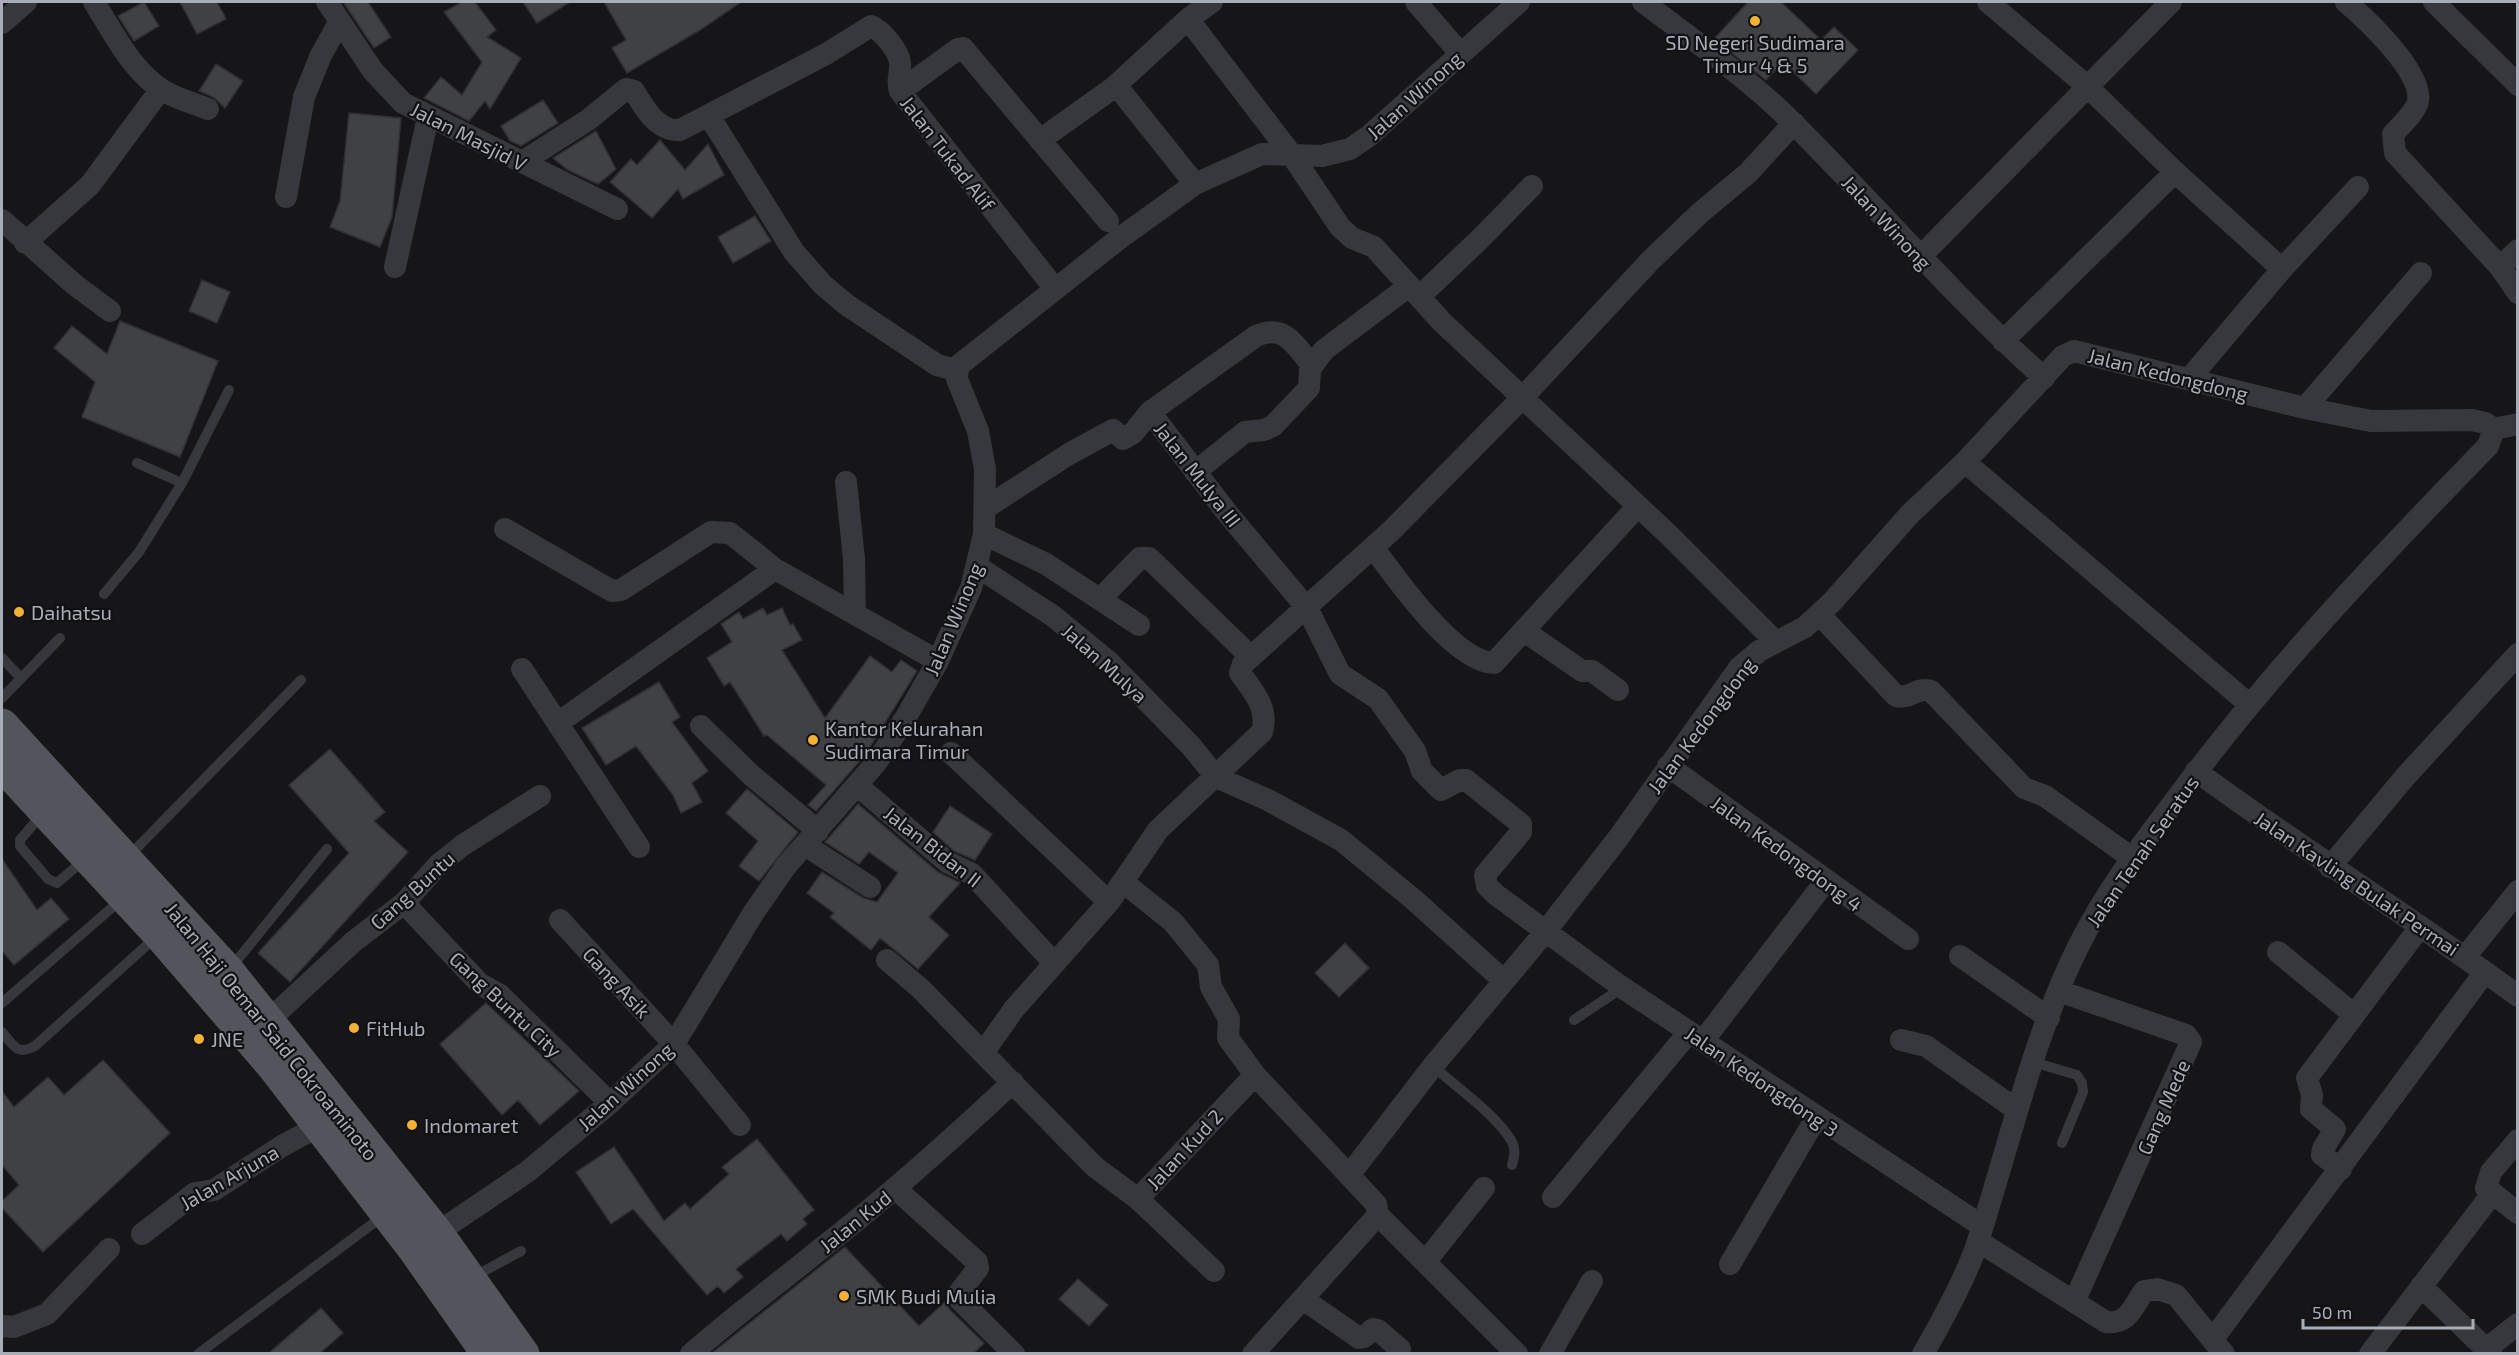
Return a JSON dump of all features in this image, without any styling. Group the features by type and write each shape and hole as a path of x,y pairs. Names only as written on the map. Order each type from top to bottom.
{"main road":[{"name":"Jalan Haji Oemar Said Cokroaminoto","path":"2,725 127,858 228,971 268,1021 425,1241 488,1353"},
{"name":"Jalan Haji Oemar Said Cokroaminoto","path":"9,778 45,811 159,934 273,1066 387,1213 470,1278 523,1353"}],"street":[{"path":"2,23 26,2"},
{"path":"94,2 127,54 161,89 208,109"},
{"name":"Jalan Masjid V","path":"327,2 339,23 388,90 404,103 428,117 617,209"},
{"path":"1040,140 1116,85 1188,19 1212,2"},
{"path":"1416,2 1460,53"},
{"name":"Jalan Winong","path":"425,1241 527,1172 610,1103 674,1044 734,941 786,866 876,763 938,661 978,567 987,507 985,469 978,431 956,370 961,362 1120,238 1195,184 1262,154 1322,156 1350,149 1369,136 1519,2"},
{"name":"Jalan Winong","path":"1643,2 1794,123 1920,257 2003,341 2044,378"},
{"path":"1988,2 2088,87 2175,172 2282,269"},
{"path":"1920,257 2171,2"},
{"path":"2346,2 2388,41 2416,90 2416,105 2393,134 2395,153 2500,267 2517,293"},
{"path":"2434,2 2517,85"},
{"path":"1188,19 1291,154 1340,227 1352,238 1374,247 1414,291 1776,642"},
{"path":"286,197 304,97 321,55 339,23"},
{"name":"Jalan Tukad Alif","path":"522,162 588,120 630,88 652,117 668,131 680,130 826,54 867,26 877,28 898,56 900,64 897,84 900,91 1055,289"},
{"path":"900,91 958,49 963,48 1108,221"},
{"path":"1116,85 1195,184"},
{"path":"25,243 90,185 161,89"},
{"path":"709,116 794,252 823,285 847,305 936,364 956,370"},
{"path":"395,267 428,117"},
{"path":"983,1053 1014,1009 1109,902 1158,830 1262,732 1265,723 1258,698 1240,673 1240,668 1373,548 1523,397 1651,260 1700,213 1748,173 1794,123"},
{"path":"2003,341 2175,172"},
{"path":"1195,472 1245,432 1264,430 1273,426 1309,388 1312,365 1337,338 1414,291 1532,186"},
{"path":"2189,379 2282,269 2358,187"},
{"path":"2,220 25,243 110,311"},
{"path":"2500,267 2517,250"},
{"path":"2305,408 2421,273"},
{"path":"1150,412 1256,336 1268,331 1278,331 1284,335 1312,365"},
{"name":"Jalan Kedongdong","path":"1350,1174 1433,1066 1545,932 1619,837 1739,668 1750,656 1805,627 1819,614 1910,514 1965,462 2063,356 2074,351 2305,408 2371,421 2472,420 2485,423 2494,429"},
{"name":"Jalan Mulya III","path":"987,507 1069,454 1113,430 1122,438 1133,433 1150,412 1195,472 1307,608 1340,674 1378,699 1415,750 1422,771 1441,790 1461,780 1466,780 1521,824 1521,832 1488,871 1485,880 1495,894 1545,932"},
{"path":"2494,429 2517,423"},
{"name":"Jalan Tenah Seratus","path":"1923,1353 1980,1234 2033,1062 2059,991 2097,910 2196,771 2250,705 2356,581 2488,446 2494,429"},
{"path":"1965,462 2250,705"},
{"path":"846,482 854,559 855,614"},
{"path":"1373,548 1413,602 1454,642 1470,654 1494,663 1637,507"},
{"path":"505,529 612,591 621,590 711,532 730,533 774,569 938,661"},
{"path":"984,534 1046,564 1101,597 1138,625"},
{"path":"1101,597 1140,558 1149,558 1251,657"},
{"name":"Jalan Mulya","path":"978,567 1053,616 1109,662 1185,739 1216,777"},
{"path":"558,723 774,569"},
{"path":"1819,614 1896,696 1905,698 1923,689 1931,691 2024,788 2044,796 2132,858"},
{"path":"1524,631 1584,672 1592,670 1618,690"},
{"path":"2330,867 2404,777 2517,654"},
{"path":"522,669 639,847"},
{"path":"701,726 812,838 870,887"},
{"path":"951,753 1109,902"},
{"name":"Jalan Kedongdong 4","path":"1668,766 1825,882 1908,939"},
{"name":"Jalan Kavling Bulak Permai","path":"2196,771 2330,867 2466,956 2517,996"},
{"path":"1216,777 1268,800 1341,840 1413,899 1503,980"},
{"name":"Jalan Bidan II","path":"858,786 947,862 977,878 1054,963"},
{"name":"Gang Buntu","path":"268,1021 353,942 404,903 439,864 463,845 540,796"},
{"path":"1123,882 1173,922 1208,965 1211,987 1229,1019 1228,1038 1255,1075 1350,1174 1376,1204 1378,1215 1517,1353"},
{"path":"1553,1197 1696,1036 1825,882"},
{"path":"2466,956 2517,891"},
{"name":"Gang Buntu City","path":"404,903 480,984 500,995 610,1103"},
{"name":"Gang Asik","path":"560,920 674,1044 740,1125"},
{"path":"2340,1168 2322,1155 2335,1129 2311,1109 2312,1095 2307,1078 2420,927"},
{"name":"Jalan Kedongdong 3","path":"1545,932 1623,988 1816,1118 2074,1302 2106,1322 2117,1324 2125,1320 2144,1291 2167,1291 2176,1295 2218,1346"},
{"path":"2278,952 2353,1014"},
{"path":"1960,956 2049,1018"},
{"name":"Jalan Kud 2","path":"887,960 921,989 1095,1167 1138,1199 1255,1075"},
{"path":"2218,1346 2340,1168 2485,972"},
{"name":"Gang Mede","path":"2059,991 2186,1035 2191,1042 2074,1302"},
{"path":"1901,1040 1926,1046 2017,1110"},
{"name":"Jalan Kud","path":"691,1353 735,1314 824,1247 895,1188 1013,1082"},
{"path":"1730,1264 1816,1118"},
{"name":"Jalan Arjuna","path":"142,1234 195,1193 214,1190 282,1146 319,1126"},
{"path":"2517,1140 2487,1179 2486,1188 2517,1213"},
{"path":"895,1188 977,1262 978,1268 959,1293 959,1299 1014,1353"},
{"path":"1426,1261 1484,1188"},
{"path":"2370,1353 2492,1194"},
{"path":"1138,1199 1214,1271"},
{"path":"1253,1353 1378,1215"},
{"path":"2,1326 14,1327 47,1314 109,1249"},
{"path":"1550,1353 1592,1281"},
{"path":"2421,1286 2488,1351 2517,1324"},
{"path":"1303,1299 1359,1338 1364,1337 1373,1329 1378,1330 1400,1348 1399,1353"}],"lane":[{"path":"104,594 139,552 182,483 229,390"},
{"path":"137,463 182,483"},
{"path":"2,698 60,638"},
{"path":"2,658 21,678"},
{"path":"127,858 301,680"},
{"path":"45,811 20,840 20,846 48,879 57,883 88,857"},
{"path":"228,971 327,849"},
{"path":"2,1003 124,897"},
{"path":"2,1032 18,1050 26,1051 35,1046 159,934"},
{"path":"1574,1020 1623,988"},
{"path":"2033,1062 2077,1075 2082,1083 2083,1092 2062,1143"},
{"path":"1433,1066 1499,1125 1512,1143 1515,1153 1512,1165"},
{"path":"198,1353 387,1213"},
{"path":"470,1278 521,1251"}],"building":[{"path":"144,2 159,26 134,41 118,16"},
{"path":"180,2 217,2 226,19 197,34"},
{"path":"343,2 368,2 391,37 374,48"},
{"path":"462,2 475,2 496,30 487,37 521,58 490,109 485,101 469,121 424,98 441,77 462,95 482,62 444,12"},
{"path":"523,2 570,2 537,23"},
{"path":"604,2 741,2 700,30 627,73 612,48 626,40"},
{"path":"1748,2 1781,2 1821,40 1834,27 1858,50 1816,94 1783,62 1766,80 1714,39"},
{"path":"216,64 243,81 225,108 213,97 199,91"},
{"path":"543,100 558,123 521,146 510,141 501,126"},
{"path":"349,113 401,118 392,217 380,247 330,227 340,201"},
{"path":"596,131 616,169 598,184 568,170 553,158"},
{"path":"660,140 685,170 708,144 724,175 683,199 678,189 652,218 610,182 631,159 637,165"},
{"path":"755,216 771,241 733,263 718,237"},
{"path":"202,280 230,292 217,323 189,311"},
{"path":"120,321 218,361 180,457 82,417 95,382 54,348 72,326 107,354"},
{"path":"763,608 767,615 782,608 790,625 793,624 802,640 782,650 825,718 870,656 892,672 901,660 917,671 865,755 816,811 808,805 826,785 767,735 764,736 730,682 724,686 707,658 732,642 721,624 739,612 743,619"},
{"path":"659,682 680,717 672,722 708,771 692,783 702,802 681,813 673,795 636,746 606,765 582,728"},
{"path":"330,749 385,812 374,821 408,852 290,982 258,953 349,853 289,785"},
{"path":"747,789 798,832 759,881 739,866 758,841 726,813"},
{"path":"858,804 938,872 960,883 929,917 949,935 918,969 880,938 871,950 830,917 834,913 807,893 822,872 863,898 877,902 898,873 869,852 859,864 825,842"},
{"path":"950,806 992,834 975,860 954,851 933,832"},
{"path":"2,859 37,910 51,898 69,919 14,965 2,951"},
{"path":"1345,943 1369,968 1339,997 1315,973"},
{"path":"486,1003 579,1091 540,1125 518,1100 502,1115 440,1044"},
{"path":"103,1060 170,1133 43,1252 2,1208 2,1201 19,1185 2,1165 2,1091 14,1107 48,1077 64,1095"},
{"path":"757,1139 814,1210 803,1219 807,1224 787,1241 781,1234 736,1269 743,1277 724,1293 718,1286 707,1295 633,1209 611,1224 576,1172 614,1147 664,1221 685,1203 690,1209 729,1174 722,1167"},
{"name":"SMK Budi Mulia","path":"845,1247 919,1326 946,1301 949,1309 984,1343 974,1353 712,1353"},
{"path":"1078,1279 1108,1305 1089,1326 1059,1299"},
{"path":"321,1308 343,1333 320,1353 269,1353"}],"place":[{"name":"SD Negeri Sudimara Timur 4 & 5","path":"1755,21"},
{"name":"Daihatsu","path":"19,612"},
{"name":"Kantor Kelurahan Sudimara Timur","path":"813,740"},
{"name":"FitHub","path":"354,1028"},
{"name":"JNE","path":"199,1039"},
{"name":"Indomaret","path":"412,1125"},
{"name":"SMK Budi Mulia","path":"844,1296"}]}
